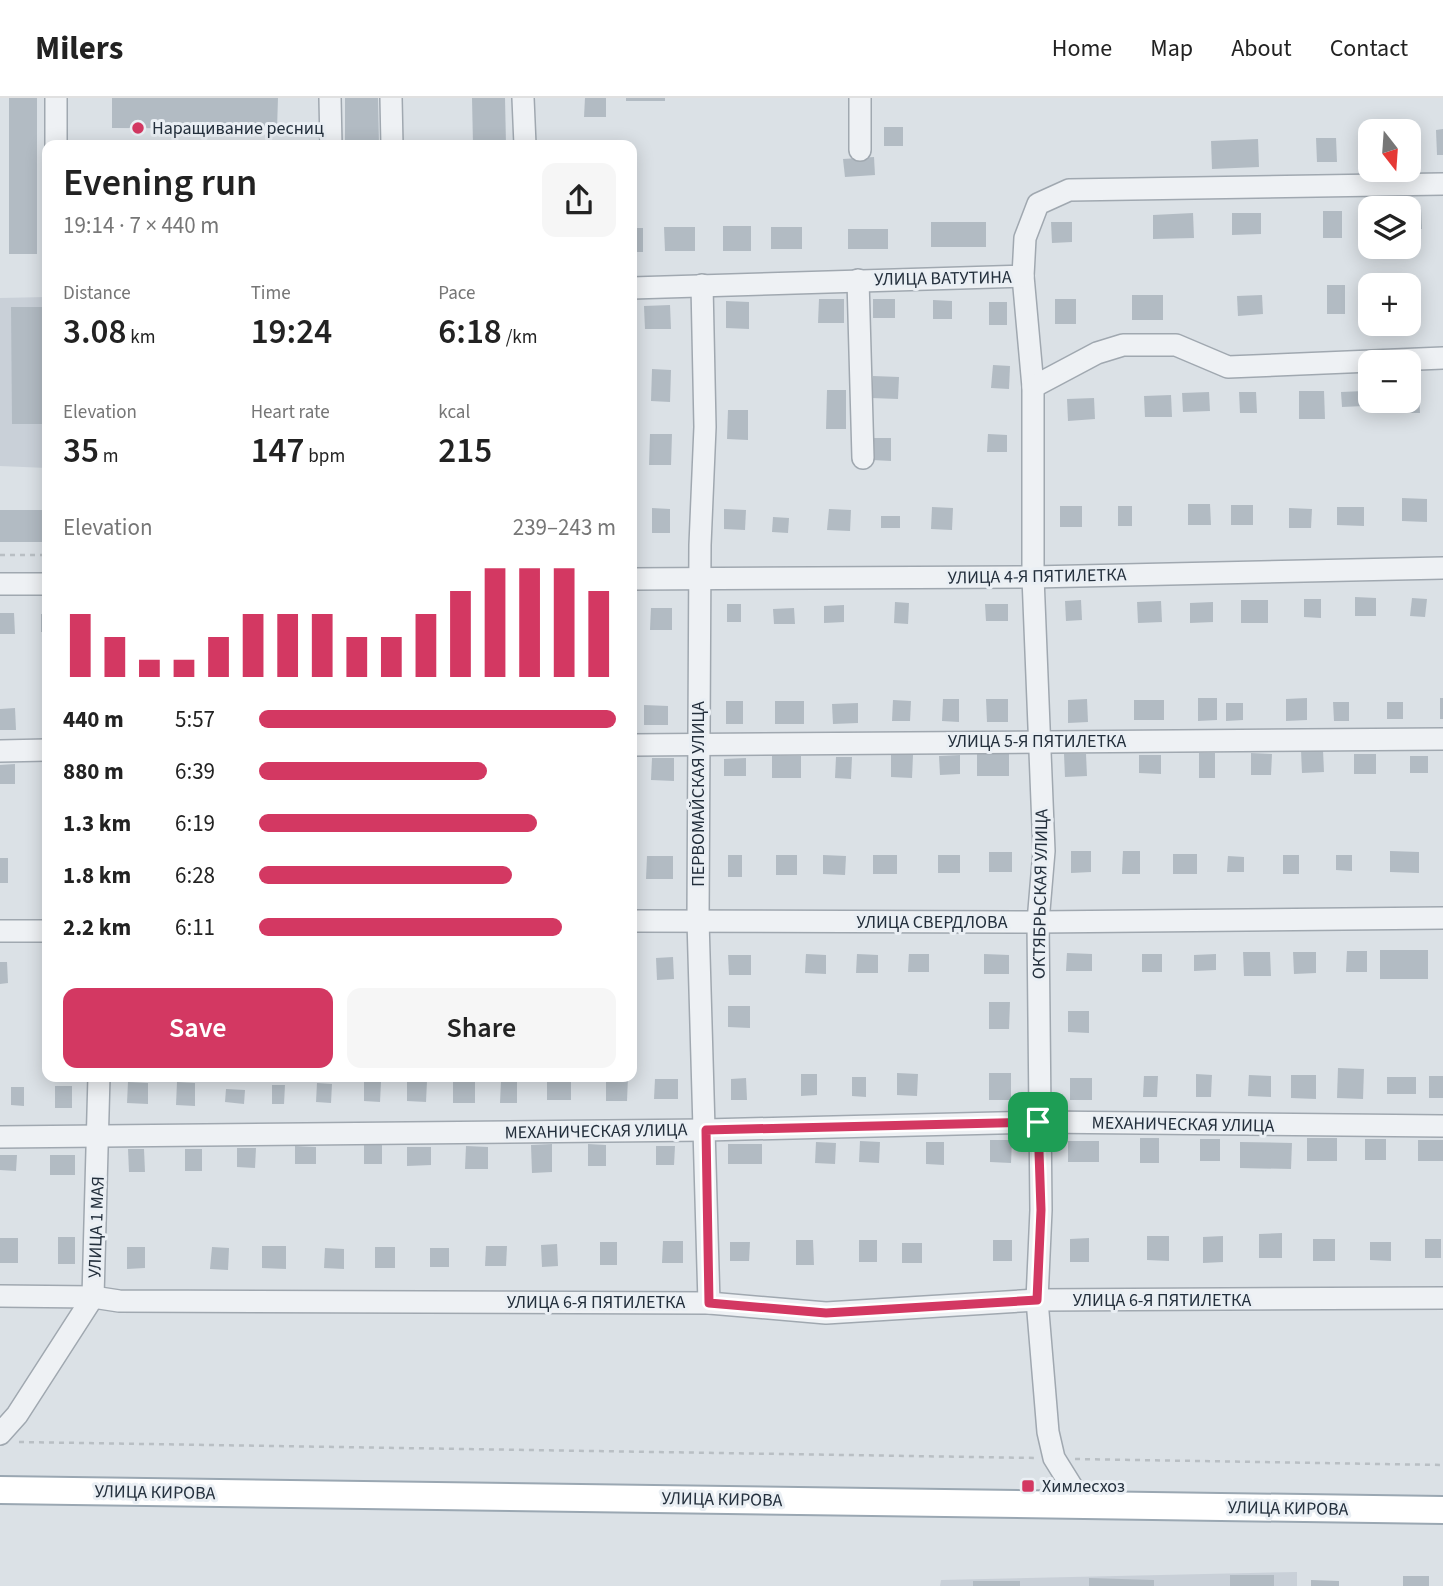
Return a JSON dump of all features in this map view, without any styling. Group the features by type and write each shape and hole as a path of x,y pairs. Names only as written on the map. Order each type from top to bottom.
{"main road":[{"name":"УЛИЦА КИРОВА","path":"0,1490 1443,1510"}],"street":[{"path":"56,98 56,140"},
{"path":"330,98 331,140"},
{"path":"391,98 392,140"},
{"path":"523,98 525,140"},
{"path":"860,98 860,150"},
{"name":"УЛИЦА ВАТУТИНА","path":"637,288 1023,276 1025,238 1038,204 1069,190 1443,184"},
{"name":"ОКТЯБРЬСКАЯ УЛИЦА","path":"1023,276 1033,387 1033,577 1044,851 1038,922 1041,1210 1037,1300 1048,1432 1054,1458 1082,1503"},
{"path":"858,280 863,458"},
{"name":"ПЕРВОМАЙСКАЯ УЛИЦА","path":"702,285 705,427 698,744 698,920 709,1303"},
{"path":"1033,387 1097,353 1123,345 1175,345 1228,367 1443,358"},
{"name":"УЛИЦА 4-Я ПЯТИЛЕТКА","path":"637,579 1033,577 1443,568"},
{"path":"0,584 42,584"},
{"name":"УЛИЦА 5-Я ПЯТИЛЕТКА","path":"637,745 1443,740"},
{"path":"0,751 42,750"},
{"name":"УЛИЦА СВЕРДЛОВА","path":"637,921 1038,922 1443,918"},
{"path":"0,931 42,931"},
{"name":"УЛИЦА 1 МАЯ","path":"7,1438 17,1415 93,1297 100,1136 99,1082"},
{"name":"МЕХАНИЧЕСКАЯ УЛИЦА","path":"0,1137 706,1130 1038,1122 1443,1126"},
{"name":"УЛИЦА 6-Я ПЯТИЛЕТКА","path":"0,1296 93,1297 119,1301 709,1303 826,1313 1037,1300 1443,1298"}],"path":[{"path":"0,555 42,555"},
{"path":"7,1438 1443,1465"}],"shaded area":[{"path":"42,297 42,468 0,466 0,298"},
{"path":"1297,1572 1297,1586 940,1586 941,1580"}],"building":[{"path":"9,98 37,98 37,254 9,254"},
{"path":"112,98 278,98 277,129 112,128"},
{"path":"345,98 378,98 379,140 345,140"},
{"path":"472,98 505,98 506,140 473,140"},
{"path":"585,98 606,98 606,117 584,117"},
{"path":"626,98 665,98 665,101 626,101"},
{"path":"884,127 903,127 903,146 884,146"},
{"path":"1443,129 1443,155 1437,155 1436,130"},
{"path":"1316,138 1336,138 1337,162 1317,162"},
{"path":"1258,139 1259,167 1212,169 1211,141"},
{"path":"874,157 875,175 845,177 843,159"},
{"path":"1323,211 1342,211 1342,238 1323,238"},
{"path":"1193,213 1194,238 1153,239 1153,215"},
{"path":"1232,213 1261,213 1261,234 1232,235"},
{"path":"931,222 986,222 986,247 931,247"},
{"path":"1051,222 1072,222 1072,242 1052,243"},
{"path":"723,226 751,226 751,251 723,251"},
{"path":"664,227 695,227 695,251 665,251"},
{"path":"771,227 802,227 802,249 771,249"},
{"path":"637,228 643,228 643,252 637,252"},
{"path":"848,229 888,229 888,249 848,249"},
{"path":"1327,285 1345,285 1345,314 1327,314"},
{"path":"1132,295 1163,295 1163,320 1132,320"},
{"path":"1262,295 1263,314 1238,316 1237,296"},
{"path":"819,299 844,299 844,323 818,323"},
{"path":"873,299 895,299 895,318 873,318"},
{"path":"1055,299 1076,299 1076,324 1055,324"},
{"path":"933,300 952,301 952,319 933,319"},
{"path":"726,301 749,302 749,329 726,328"},
{"path":"989,302 1007,302 1007,325 989,325"},
{"path":"670,305 671,329 645,329 644,306"},
{"path":"11,307 42,307 42,424 12,424"},
{"path":"993,365 1010,366 1009,389 991,388"},
{"path":"652,369 671,370 670,402 651,401"},
{"path":"873,376 899,377 898,399 871,398"},
{"path":"827,390 846,390 846,429 826,429"},
{"path":"1299,391 1324,391 1325,419 1299,419"},
{"path":"1358,391 1358,406 1342,407 1341,392"},
{"path":"1209,392 1210,411 1183,412 1182,393"},
{"path":"1239,392 1256,392 1257,413 1240,413"},
{"path":"1171,395 1172,417 1145,417 1144,396"},
{"path":"1094,398 1095,419 1068,421 1067,399"},
{"path":"728,410 748,410 748,440 727,439"},
{"path":"650,434 672,434 671,465 649,465"},
{"path":"988,434 1007,435 1007,452 987,452"},
{"path":"872,438 891,438 891,461 872,460"},
{"path":"1402,498 1427,499 1427,522 1402,521"},
{"path":"1188,504 1210,504 1211,525 1188,525"},
{"path":"1231,505 1253,505 1253,525 1231,525"},
{"path":"1060,506 1082,506 1082,527 1060,527"},
{"path":"1118,506 1132,506 1132,526 1118,526"},
{"path":"932,507 953,508 952,530 931,529"},
{"path":"1337,507 1364,507 1364,526 1337,525"},
{"path":"652,508 670,509 670,533 652,533"},
{"path":"1289,508 1312,509 1311,528 1289,528"},
{"path":"724,509 746,510 745,530 724,529"},
{"path":"829,509 851,510 850,531 827,530"},
{"path":"0,510 42,510 42,542 0,542"},
{"path":"881,516 900,516 900,528 881,528"},
{"path":"773,517 789,518 788,533 772,532"},
{"path":"1355,597 1376,598 1376,616 1355,616"},
{"path":"1412,598 1427,599 1425,617 1410,616"},
{"path":"1304,599 1321,599 1321,618 1304,617"},
{"path":"1081,600 1082,620 1066,621 1065,601"},
{"path":"1241,600 1268,600 1268,623 1241,623"},
{"path":"1161,601 1162,622 1138,623 1137,602"},
{"path":"895,602 909,603 908,624 894,623"},
{"path":"1213,602 1213,622 1190,623 1190,603"},
{"path":"727,604 741,604 741,622 727,622"},
{"path":"985,604 1008,604 1008,621 986,621"},
{"path":"844,605 844,622 824,623 824,606"},
{"path":"651,608 672,608 672,630 650,630"},
{"path":"794,608 795,624 774,624 773,609"},
{"path":"0,613 14,613 15,634 0,634"},
{"path":"1198,698 1217,698 1217,720 1198,721"},
{"path":"1307,698 1307,720 1286,721 1286,699"},
{"path":"1440,698 1443,698 1443,719 1440,719"},
{"path":"943,699 959,699 959,722 942,721"},
{"path":"986,699 1008,699 1008,722 987,722"},
{"path":"1087,699 1088,722 1068,723 1068,700"},
{"path":"893,700 911,701 910,721 892,721"},
{"path":"1134,700 1164,700 1164,720 1134,720"},
{"path":"726,701 743,701 743,724 726,724"},
{"path":"775,701 804,701 804,724 775,724"},
{"path":"1333,702 1349,702 1349,721 1334,721"},
{"path":"1387,702 1403,702 1403,719 1387,719"},
{"path":"858,703 858,723 833,724 832,704"},
{"path":"1226,703 1243,703 1243,720 1226,721"},
{"path":"644,705 668,706 668,725 644,725"},
{"path":"15,708 16,730 0,730 0,709"},
{"path":"1301,750 1323,750 1324,772 1302,773"},
{"path":"1199,753 1215,753 1215,778 1199,778"},
{"path":"1251,753 1272,754 1271,775 1251,775"},
{"path":"977,754 1009,754 1009,776 977,776"},
{"path":"1064,754 1086,754 1087,776 1065,777"},
{"path":"1354,754 1376,754 1376,774 1354,774"},
{"path":"891,755 913,755 912,778 891,777"},
{"path":"960,755 960,774 940,775 939,756"},
{"path":"1139,755 1161,755 1161,774 1139,773"},
{"path":"772,756 801,756 801,778 772,778"},
{"path":"1410,756 1428,756 1428,773 1410,773"},
{"path":"836,757 852,757 851,779 835,778"},
{"path":"652,758 674,758 674,781 651,780"},
{"path":"746,758 746,776 724,776 724,759"},
{"path":"15,764 15,784 0,784 0,765"},
{"path":"1071,851 1091,851 1091,872 1071,873"},
{"path":"1123,851 1140,851 1140,874 1122,874"},
{"path":"1390,851 1419,852 1419,873 1390,872"},
{"path":"989,852 1012,852 1012,872 989,872"},
{"path":"1173,854 1197,854 1197,874 1173,874"},
{"path":"728,855 742,855 742,877 728,877"},
{"path":"776,855 797,855 797,875 776,875"},
{"path":"823,855 846,856 845,875 823,874"},
{"path":"873,855 897,855 897,874 873,874"},
{"path":"938,855 960,855 960,873 938,873"},
{"path":"1283,855 1299,855 1299,874 1283,874"},
{"path":"1336,855 1352,855 1352,871 1336,870"},
{"path":"647,856 673,856 673,879 646,879"},
{"path":"1228,856 1244,857 1244,872 1227,872"},
{"path":"0,858 8,858 8,883 0,883"},
{"path":"1380,950 1428,950 1428,979 1380,979"},
{"path":"1347,951 1367,951 1367,972 1346,972"},
{"path":"1243,952 1270,952 1271,976 1244,976"},
{"path":"1293,952 1316,952 1316,973 1294,974"},
{"path":"1067,953 1092,954 1092,971 1066,971"},
{"path":"806,954 826,955 826,974 805,973"},
{"path":"857,954 878,955 878,973 856,973"},
{"path":"909,954 929,954 929,972 908,972"},
{"path":"984,954 1009,955 1009,974 984,974"},
{"path":"1142,954 1162,954 1162,972 1142,972"},
{"path":"1216,954 1216,970 1194,971 1194,955"},
{"path":"728,955 751,955 751,975 729,975"},
{"path":"673,957 674,979 657,980 656,958"},
{"path":"0,962 7,962 8,983 0,984"},
{"path":"989,1002 1010,1002 1009,1029 989,1029"},
{"path":"728,1006 750,1006 750,1028 728,1027"},
{"path":"1068,1011 1089,1011 1089,1033 1068,1032"},
{"path":"1338,1068 1364,1069 1363,1099 1337,1098"},
{"path":"897,1073 918,1074 917,1096 897,1095"},
{"path":"989,1073 1011,1073 1011,1100 989,1100"},
{"path":"801,1074 817,1074 817,1095 801,1096"},
{"path":"1196,1074 1212,1075 1211,1097 1196,1097"},
{"path":"1249,1075 1271,1076 1271,1097 1248,1096"},
{"path":"1291,1075 1316,1075 1316,1099 1291,1098"},
{"path":"1144,1076 1158,1076 1157,1097 1143,1097"},
{"path":"1429,1076 1443,1076 1443,1098 1429,1098"},
{"path":"852,1077 866,1077 866,1097 852,1096"},
{"path":"1387,1077 1416,1077 1416,1094 1387,1094"},
{"path":"746,1078 747,1100 731,1100 731,1079"},
{"path":"1070,1078 1092,1078 1092,1100 1070,1100"},
{"path":"655,1079 678,1079 678,1099 654,1099"},
{"path":"128,1082 148,1083 148,1104 127,1103"},
{"path":"177,1082 195,1083 195,1106 176,1105"},
{"path":"364,1082 381,1082 380,1102 364,1101"},
{"path":"407,1082 427,1082 426,1102 407,1101"},
{"path":"453,1082 475,1082 475,1103 453,1103"},
{"path":"501,1082 517,1082 517,1103 500,1103"},
{"path":"547,1082 571,1082 571,1100 547,1100"},
{"path":"606,1082 628,1082 627,1101 606,1101"},
{"path":"317,1083 332,1084 331,1103 316,1102"},
{"path":"272,1085 285,1085 284,1104 272,1104"},
{"path":"55,1086 72,1086 72,1108 55,1108"},
{"path":"11,1087 24,1087 24,1106 11,1105"},
{"path":"226,1089 245,1090 244,1104 225,1102"},
{"path":"1140,1138 1159,1138 1159,1163 1140,1163"},
{"path":"1307,1138 1337,1138 1337,1161 1307,1161"},
{"path":"1200,1139 1220,1139 1220,1161 1200,1161"},
{"path":"1365,1139 1386,1139 1386,1160 1365,1160"},
{"path":"990,1140 1012,1140 1011,1163 990,1162"},
{"path":"1418,1140 1443,1140 1443,1161 1418,1161"},
{"path":"860,1141 880,1142 879,1163 859,1162"},
{"path":"1068,1141 1099,1141 1099,1162 1068,1162"},
{"path":"816,1142 836,1143 835,1164 815,1163"},
{"path":"926,1142 944,1142 944,1165 926,1164"},
{"path":"1240,1142 1292,1143 1291,1169 1240,1168"},
{"path":"364,1143 382,1144 382,1164 364,1164"},
{"path":"552,1144 552,1172 532,1173 531,1145"},
{"path":"588,1144 606,1145 606,1166 588,1166"},
{"path":"728,1144 762,1144 762,1164 728,1164"},
{"path":"295,1146 316,1147 316,1164 295,1164"},
{"path":"466,1146 488,1147 488,1169 465,1169"},
{"path":"656,1146 675,1146 674,1165 656,1165"},
{"path":"407,1147 431,1147 431,1165 407,1166"},
{"path":"237,1148 256,1148 255,1168 237,1167"},
{"path":"128,1149 144,1149 145,1172 129,1172"},
{"path":"185,1149 202,1149 202,1171 185,1171"},
{"path":"0,1155 17,1155 16,1171 0,1170"},
{"path":"50,1155 75,1155 75,1175 50,1175"},
{"path":"1282,1233 1282,1258 1259,1258 1259,1234"},
{"path":"1147,1236 1169,1236 1169,1261 1147,1260"},
{"path":"1223,1236 1223,1262 1203,1263 1203,1237"},
{"path":"58,1237 75,1237 75,1264 58,1264"},
{"path":"0,1238 18,1238 18,1263 0,1263"},
{"path":"1089,1238 1089,1262 1070,1262 1070,1239"},
{"path":"1313,1239 1335,1239 1335,1261 1313,1261"},
{"path":"1425,1239 1441,1239 1441,1258 1425,1258"},
{"path":"796,1240 813,1240 814,1265 796,1265"},
{"path":"859,1240 877,1240 877,1262 859,1262"},
{"path":"993,1240 1012,1240 1012,1261 993,1261"},
{"path":"663,1241 683,1241 683,1263 662,1263"},
{"path":"600,1242 617,1242 617,1265 600,1265"},
{"path":"730,1242 750,1242 749,1261 730,1261"},
{"path":"1370,1242 1391,1242 1391,1261 1370,1260"},
{"path":"902,1243 922,1243 922,1263 902,1263"},
{"path":"557,1244 558,1266 542,1267 541,1245"},
{"path":"262,1246 286,1246 286,1269 262,1268"},
{"path":"486,1246 507,1246 506,1266 485,1266"},
{"path":"127,1247 145,1247 145,1268 127,1269"},
{"path":"212,1247 229,1248 228,1270 210,1269"},
{"path":"375,1247 395,1247 395,1268 375,1268"},
{"path":"325,1248 344,1249 344,1269 324,1268"},
{"path":"430,1248 449,1248 449,1267 430,1267"},
{"path":"1230,1575 1274,1575 1274,1586 1230,1586"},
{"path":"1403,1576 1429,1576 1429,1586 1403,1586"},
{"path":"1089,1578 1154,1580 1154,1586 1089,1586"},
{"path":"1311,1580 1339,1581 1339,1586 1311,1586"},
{"path":"973,1581 1020,1581 1020,1586 973,1586"}],"place":[{"name":"Наращивание ресниц","path":"138,128"},
{"name":"Химлесхоз","path":"1028,1486"}],"route":[{"path":"1038,1122 1041,1210 1037,1300 826,1313 709,1303 706,1130 1038,1122"}]}
